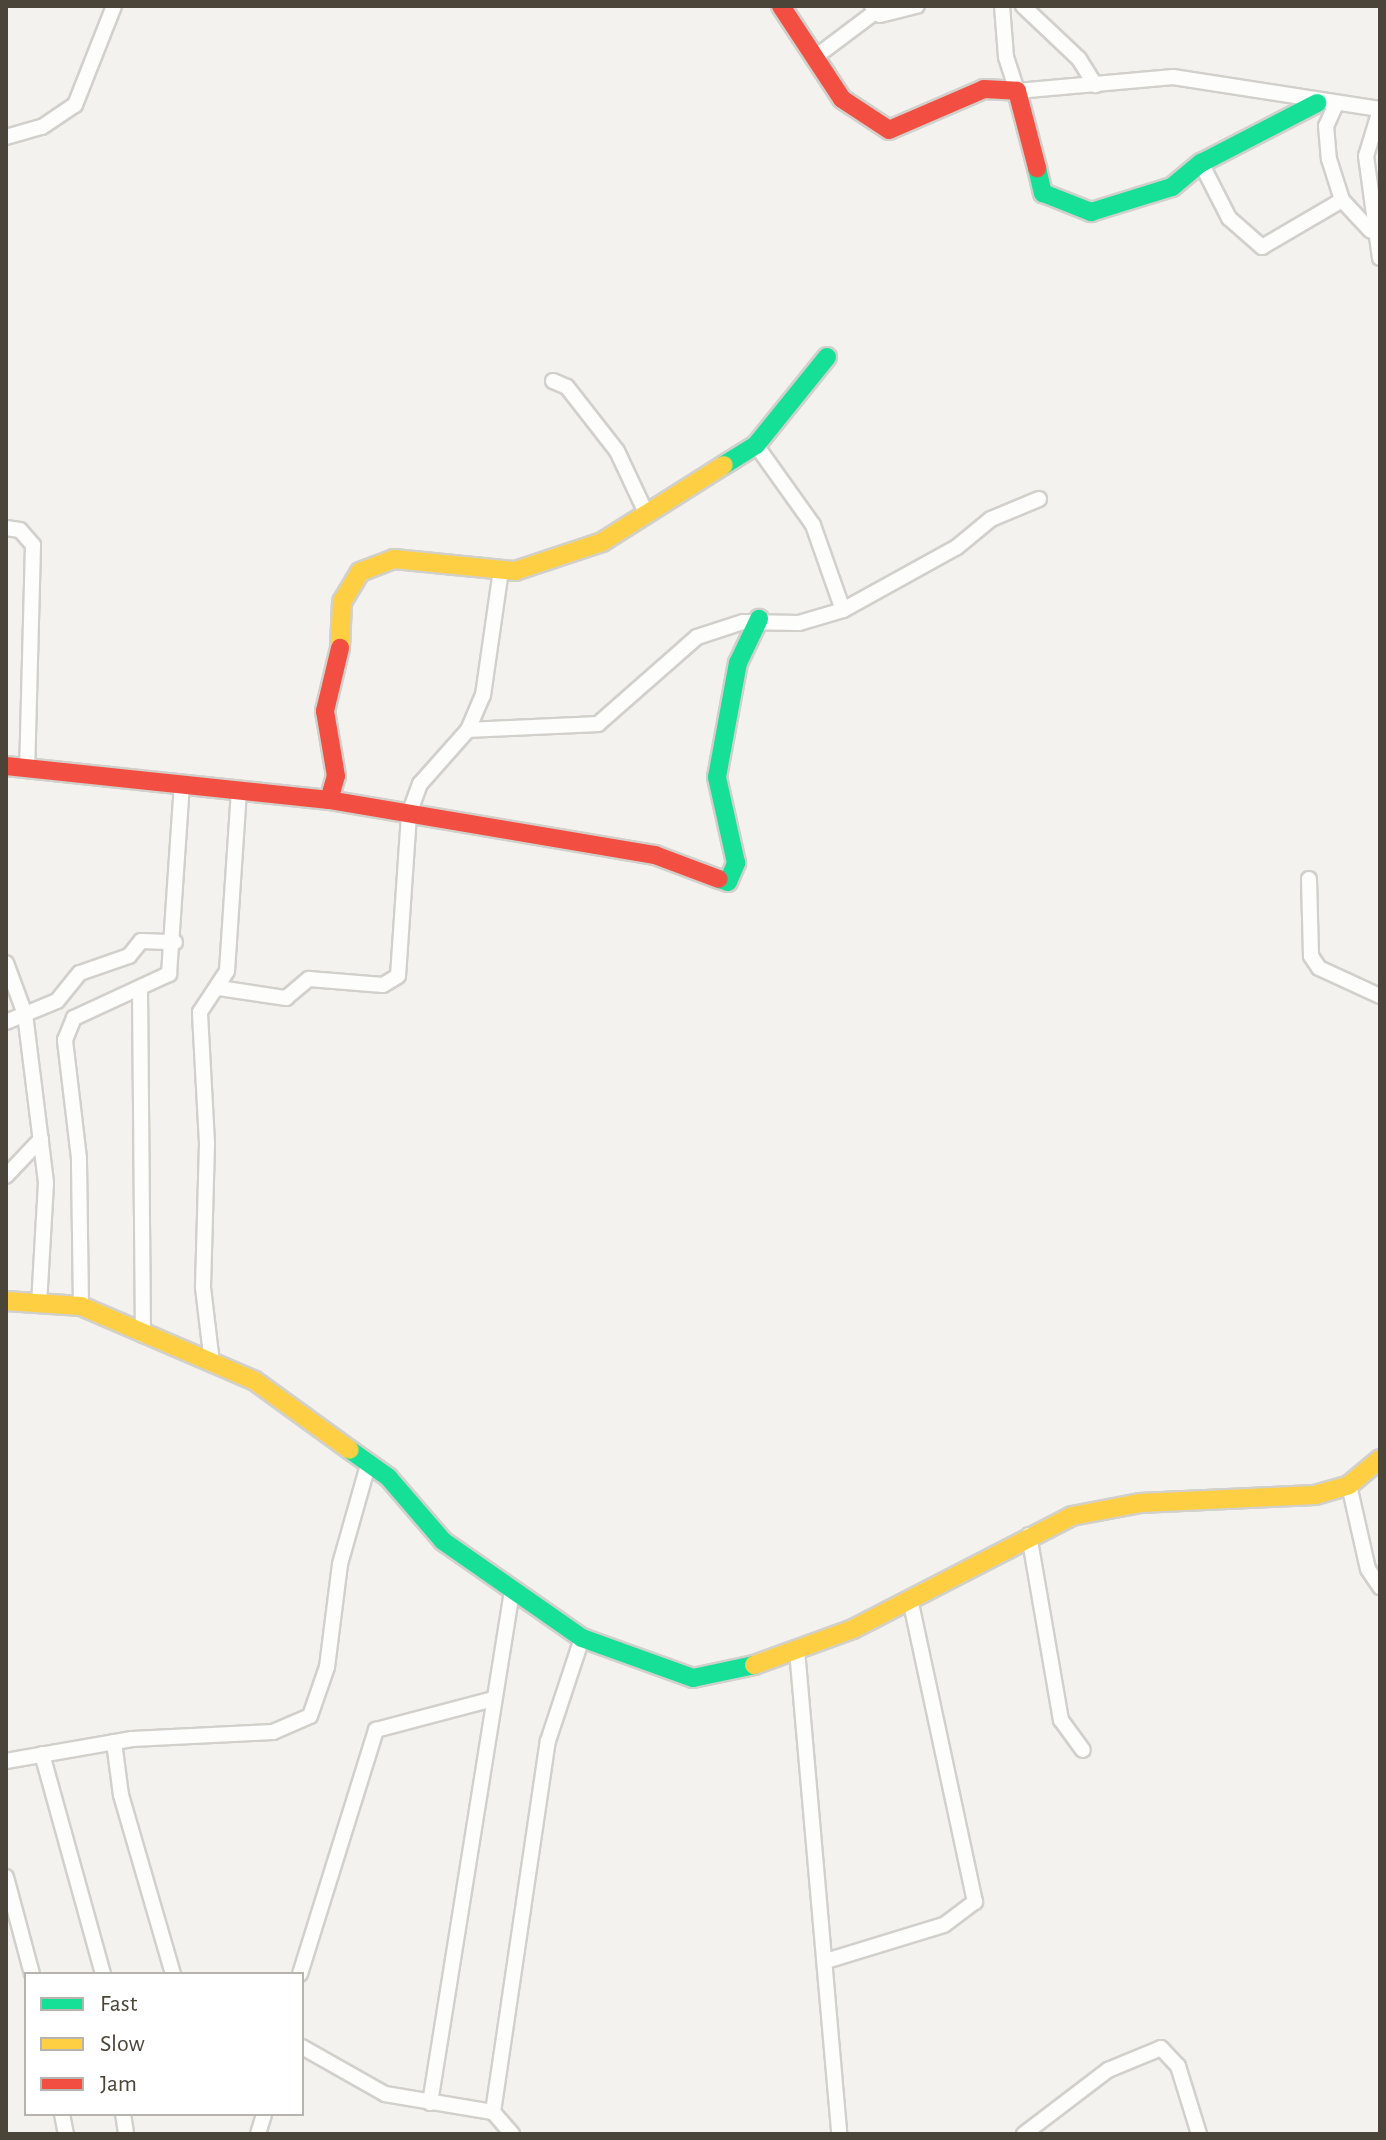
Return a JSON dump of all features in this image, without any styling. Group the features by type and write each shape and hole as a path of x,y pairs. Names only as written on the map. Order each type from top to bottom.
{"street":[{"path":"6,118 9,136 42,127 75,105 114,6"},
{"path":"781,6 842,99 889,130 984,89 1017,91 1173,77 1327,104 1380,110 1366,156 1372,232 1380,258"},
{"path":"814,58 873,10 917,6"},
{"path":"1002,6 1006,57 1048,197 1100,213 1172,187 1201,163 1327,104"},
{"path":"1023,6 1079,59 1095,85"},
{"path":"1327,104 1325,139 1342,200 1372,232"},
{"path":"1201,163 1229,218 1262,247 1342,200"},
{"path":"329,800 336,776 325,711 341,646 342,602 353,579 394,559 501,570 582,550 647,515 756,445 827,357"},
{"path":"553,381 567,387 617,451 647,515"},
{"path":"756,445 813,525 843,610"},
{"path":"468,730 598,724 677,649 759,619 799,623 843,610 957,547 991,519 1039,499"},
{"path":"6,528 20,530 33,545 27,770"},
{"path":"219,988 286,998 309,979 391,983 400,965 409,814 435,761 468,730 491,662 501,570"},
{"path":"6,766 329,800 655,855 710,881 734,879 733,827 717,777 738,663 759,619"},
{"path":"81,1306 79,1158 65,1040 74,1018 140,991 169,974 175,942 182,784"},
{"path":"212,1363 203,1287 207,1143 200,1012 219,988 227,971 239,791"},
{"path":"1309,879 1311,956 1319,968 1380,996"},
{"path":"6,1022 57,1001 80,973 129,956 141,941 175,942"},
{"path":"6,963 25,1014 41,1139 48,1238 39,1303"},
{"path":"140,991 143,1335"},
{"path":"6,1176 41,1139"},
{"path":"6,1301 81,1306 281,1396 400,1489 443,1541 582,1638 704,1679 797,1650 910,1599 1029,1535 1098,1508 1278,1501 1349,1485 1380,1459"},
{"path":"6,1761 114,1742 273,1732 310,1716 327,1667 340,1564 368,1465"},
{"path":"1349,1485 1368,1569 1380,1587"},
{"path":"1029,1535 1061,1720 1083,1750"},
{"path":"430,2103 512,1591"},
{"path":"826,1961 944,1925 975,1902 910,1599"},
{"path":"493,2112 548,1741 582,1638"},
{"path":"797,1650 839,2134"},
{"path":"301,1972 376,1730 493,1699"},
{"path":"114,1742 121,1795 172,1972"},
{"path":"42,1754 102,1972"},
{"path":"6,1877 31,1972"},
{"path":"304,2048 385,2094 493,2112 512,2134"},
{"path":"1024,2134 1108,2070 1161,2048 1178,2066 1199,2134"}],"traffic: fast":[{"path":"1037,168 1043,193 1091,212 1172,187 1201,163 1317,103"},
{"path":"724,465 756,445 827,357"},
{"path":"719,879 728,882 736,863 717,777 738,663 759,619"},
{"path":"350,1450 388,1477 443,1541 582,1638 693,1678 754,1665"}],"traffic: slow":[{"path":"340,648 342,602 360,572 394,559 515,571 602,542 724,465"},
{"path":"6,1301 81,1306 255,1381 350,1450"},
{"path":"754,1665 853,1629 1072,1516 1140,1503 1315,1495 1349,1485 1380,1459"}],"traffic: jam":[{"path":"781,6 842,99 889,130 984,89 1017,91 1037,168"},
{"path":"6,766 329,800 336,776 325,711 340,648"},
{"path":"329,800 655,855 719,879"}]}
